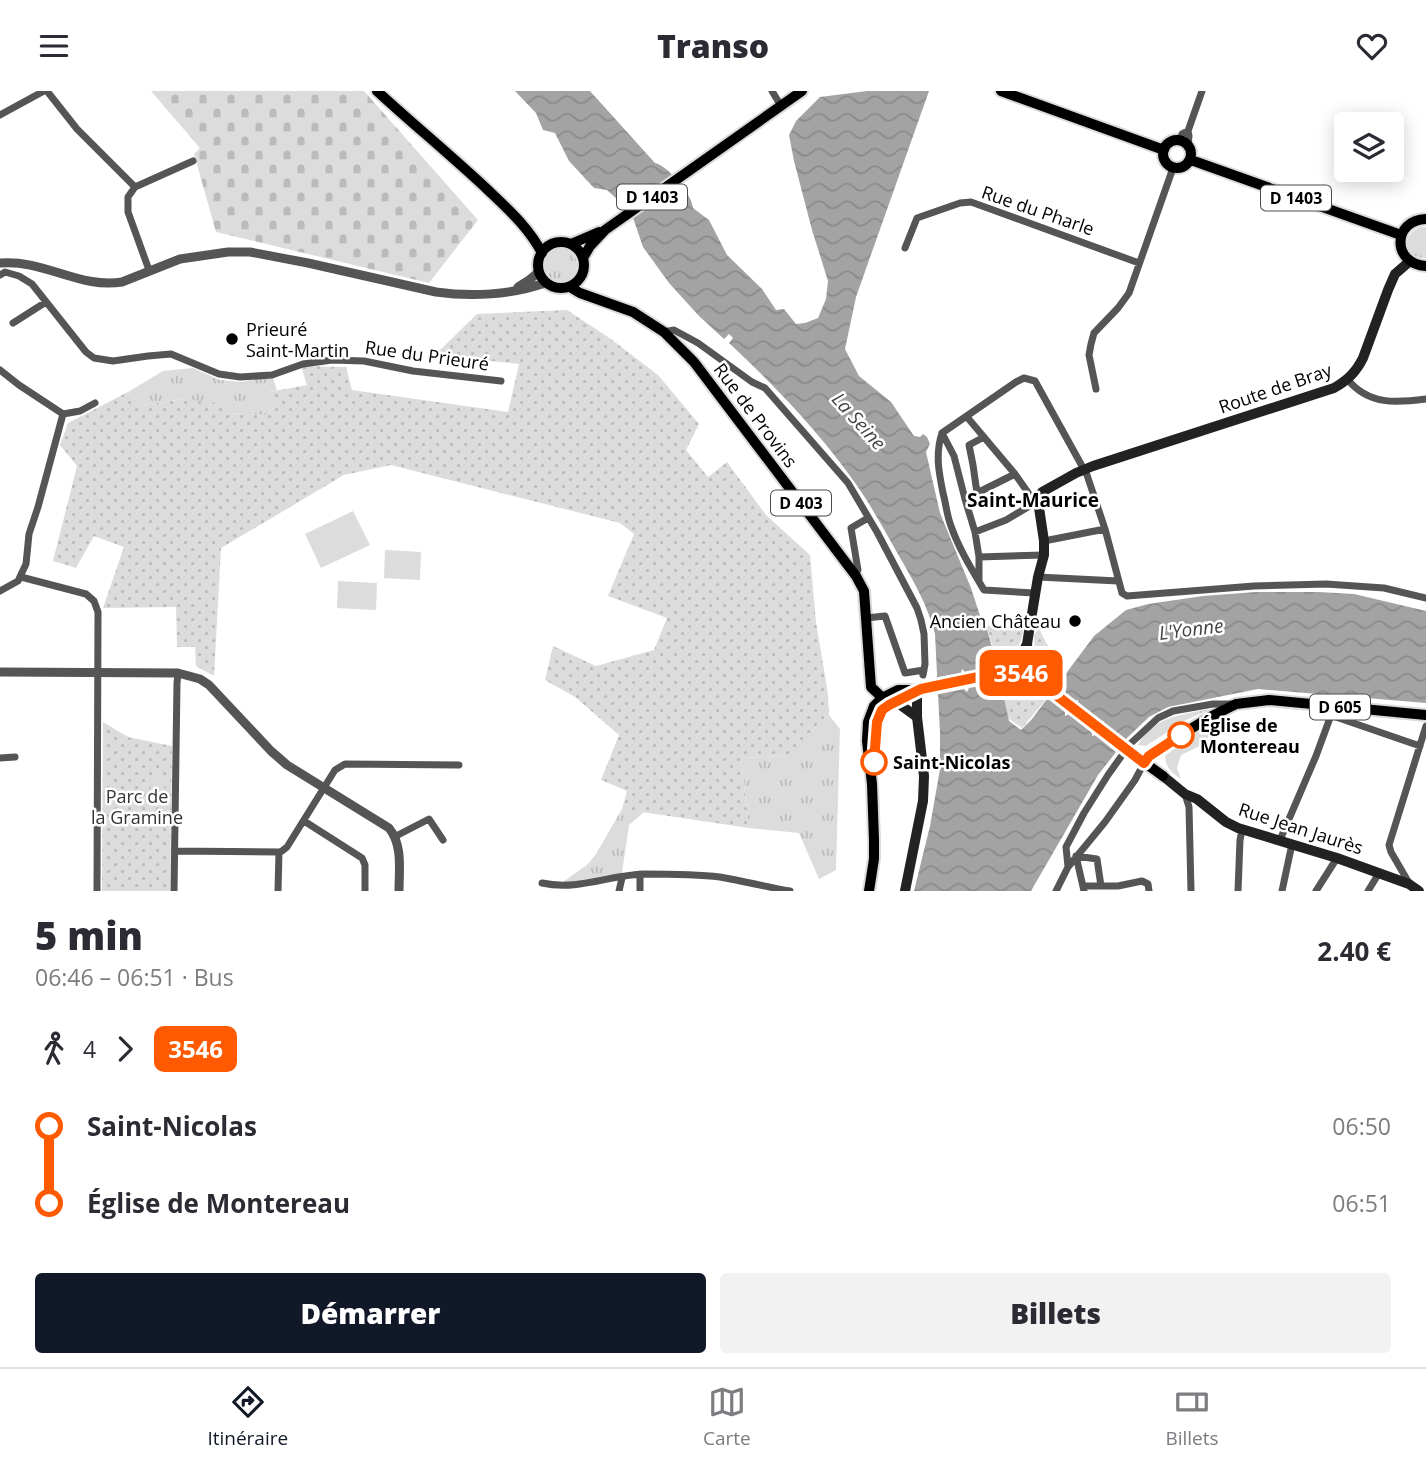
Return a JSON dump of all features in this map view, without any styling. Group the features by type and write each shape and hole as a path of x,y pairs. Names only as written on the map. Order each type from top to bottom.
{"main road":[{"path":"377,91 516,216 541,235 571,244 578,250 583,258 582,277 585,287 594,297"},
{"name":"D 1403","path":"583,258 605,230 802,91"},
{"path":"1001,91 1164,150"},
{"path":"1185,138 1192,152 1191,160 1181,168 1173,168 1164,159 1164,150 1168,143 1185,138"},
{"name":"D 1403","path":"1191,160 1401,236"},
{"path":"516,216 536,240 542,253"},
{"path":"1423,218 1404,229 1401,250 1410,261 1426,266"},
{"name":"D 1403","path":"571,244 605,230"},
{"path":"558,242 551,244 542,253 538,265 545,283 557,288 570,287 582,277"},
{"name":"Route de Bray","path":"1038,500 1042,492 1084,470 1334,388 1348,380 1363,358 1395,274 1410,261"},
{"name":"Rue de Provins","path":"570,287 633,312 664,332 694,362 854,573 864,591 871,687 888,701"},
{"path":"870,886 874,859 872,784 867,741 868,722 874,706 888,701 898,690 911,691 1014,671 1030,675 1027,644 1044,555 1038,500"},
{"path":"1014,671 1027,644"},
{"name":"Rue Jean Jaurès","path":"1030,675 1130,753 1185,794 1201,801 1226,822 1242,830 1379,873 1409,884 1419,891"},
{"path":"905,891 923,801 923,776 911,691"},
{"name":"D 605","path":"1144,763 1149,756 1167,744 1236,704 1269,700 1309,704 1332,711 1426,715"},
{"path":"888,701 914,715"},
{"path":"1163,776 1161,754 1167,744"}],"street":[{"path":"0,115 46,91 77,128 135,187"},
{"path":"772,91 781,106"},
{"path":"1185,138 1202,91"},
{"path":"149,270 128,212 128,197 135,187 193,161"},
{"path":"1096,389 1089,355 1094,333 1129,293 1173,168"},
{"name":"Rue du Pharle","path":"905,248 917,218 960,203 971,202 1139,263"},
{"path":"0,263 40,266 104,284 122,282 196,255 250,252 436,292 465,295 510,291 545,283"},
{"path":"0,275 5,272 33,284 47,302 13,323"},
{"path":"510,291 539,272"},
{"name":"Rue du Prieuré","path":"47,302 86,352 94,358 113,361 171,354 223,375 240,377 272,375 303,364 332,360 363,361 413,371 502,381"},
{"path":"664,332 674,330 698,343 752,382 765,388 848,483 917,608 924,634 924,672 905,673 885,616 866,618"},
{"path":"0,370 63,414 80,411 95,403"},
{"path":"1035,593 984,590 951,526 939,471 939,443 942,433 1024,378 1035,381 1084,470 1105,529 1122,593 1127,596 1254,586 1326,584 1384,588 1426,598"},
{"path":"1348,380 1368,395 1381,400 1394,403 1426,399"},
{"path":"0,591 18,581 26,563 29,534 63,414"},
{"path":"967,417 1029,494 1038,500 1006,520 975,532"},
{"path":"942,433 954,456 975,532 979,582"},
{"path":"977,493 969,445 984,437"},
{"path":"954,456 970,452"},
{"path":"965,499 1015,474"},
{"path":"854,573 858,570 852,528 868,517"},
{"path":"1044,541 1105,529"},
{"path":"979,557 1044,555"},
{"path":"20,577 86,594 94,601 98,612 97,891"},
{"path":"1038,577 1118,581"},
{"path":"0,672 178,673 209,685 287,765 389,828 396,836 399,846 399,891"},
{"path":"174,891 178,673"},
{"path":"1068,867 1066,847 1084,813 1130,744 1149,725 1174,711 1213,704 1236,704"},
{"path":"1280,840 1332,711 1420,746"},
{"path":"1409,884 1389,845 1426,726"},
{"path":"0,758 15,757"},
{"path":"1056,891 1068,867 1105,823 1144,763"},
{"path":"175,851 282,851 335,770 345,764 459,765"},
{"path":"1185,794 1189,807 1191,891"},
{"path":"1189,807 1201,801"},
{"path":"396,836 429,819 443,840"},
{"path":"304,821 362,858 365,865 365,891"},
{"path":"1238,891 1242,830"},
{"path":"1282,891 1292,844"},
{"path":"278,891 279,852"},
{"path":"1076,856 1097,859 1101,886"},
{"path":"1076,856 1083,889 1142,881 1147,884 1149,891"},
{"path":"1316,891 1337,858"},
{"path":"1368,891 1379,873"},
{"path":"639,891 640,874"},
{"path":"542,883 562,889 640,874 704,876 747,887 790,891"},
{"path":"618,891 622,878"}],"green space":[{"path":"151,91 364,91 478,220 429,283 216,232 194,154 200,148"},
{"path":"1420,227 1426,227 1426,258 1413,254 1407,246 1409,236"},
{"path":"560,248 572,253 577,265 572,277 560,282 548,277 543,265 548,253"},
{"path":"567,310 658,375 699,424 686,450 708,477 727,462 766,515 810,555 829,715 809,734 802,750 786,756 741,758 749,828 622,809 627,791 601,780 619,735 575,697 545,680 553,646 596,666 654,650 667,618 608,596 634,534 620,523 391,465 344,475 221,548 214,676 196,666 195,647 177,647 176,607 103,608 124,547 94,536 76,568 53,561 77,466 60,445 68,423 128,392 143,405 185,399 225,404 227,413 265,415 277,406 264,393 307,385 301,366 346,367 352,390 508,412 519,364 435,355 477,314"},
{"path":"193,368 220,380 242,382 272,375 277,390 265,393 277,406 265,415 227,413 185,399 143,405 128,392 163,371"},
{"path":"353,511 370,545 321,568 305,534"},
{"path":"385,550 421,552 420,580 384,578"},
{"path":"338,581 377,583 376,610 337,608"},
{"path":"1025,624 1018,648 998,663 986,626"},
{"path":"1039,628 1046,643 1062,660 1047,677 1040,667 1036,652 1034,635"},
{"path":"1014,683 1047,698 1022,728 1008,718 1002,684"},
{"path":"1210,709 1184,721 1146,746 1138,745 1143,736 1159,723 1179,715"},
{"path":"829,715 840,729 836,870 819,879 799,833 749,828 741,758 786,756"},
{"name":"Parc de la Gramine","path":"103,722 128,737 172,746 170,891 102,891"},
{"path":"1214,727 1204,744 1181,755 1177,768 1181,779 1174,774 1165,756 1195,734"},
{"path":"151,775 165,776 163,808 150,806"},
{"path":"622,809 644,812 629,825 622,873 594,882 560,884 588,864"}],"water":[{"path":"515,91 590,91 655,163 678,181 693,208 709,220 727,255 762,289 776,310 784,309 796,324 818,318 826,299 828,281 794,161 789,135 796,121 820,97 867,91 929,91 856,297 845,349 859,376 891,402 914,436 920,437 923,434 927,437 930,444 926,452 940,513 983,625 986,626 1009,721 1021,730 1094,636 1126,610 1203,596 1256,592 1354,594 1426,611 1426,703 1258,689 1168,707 1149,717 1128,737 1098,775 1031,891 914,891 930,826 940,769 935,634 920,594 869,504 829,448 781,394 729,343 733,338 729,334 724,339 669,283 643,247 631,212 607,190 594,188 569,161 555,133 543,130 536,113"}],"pier":[{"path":"997,665 1001,682 969,688 967,692 964,689 934,695 933,678 961,673 962,669 965,672"},
{"path":"1054,684 1074,701 1078,700 1078,704 1101,722 1104,721 1104,724 1125,741 1128,737 1131,739 1116,758 1116,752 1095,735 1092,736 1092,732 1069,714 1065,716 1065,712 1045,696"}],"bus line":[{"name":"3546","path":"874,762 877,722 882,710 889,705 917,690 1007,671 1030,675 1144,763 1149,756 1181,735"}],"place":[{"name":"Prieuré Saint-Martin","path":"232,339"},
{"name":"Ancien Château","path":"1075,621"},
{"name":"Église de Montereau","path":"1181,735"},
{"name":"Saint-Nicolas","path":"874,762"}],"district":[{"name":"Saint-Maurice","path":"1033,500"}],"water label":[{"name":"La Seine","path":"859,421"},
{"name":"L'Yonne","path":"1191,629"}]}
